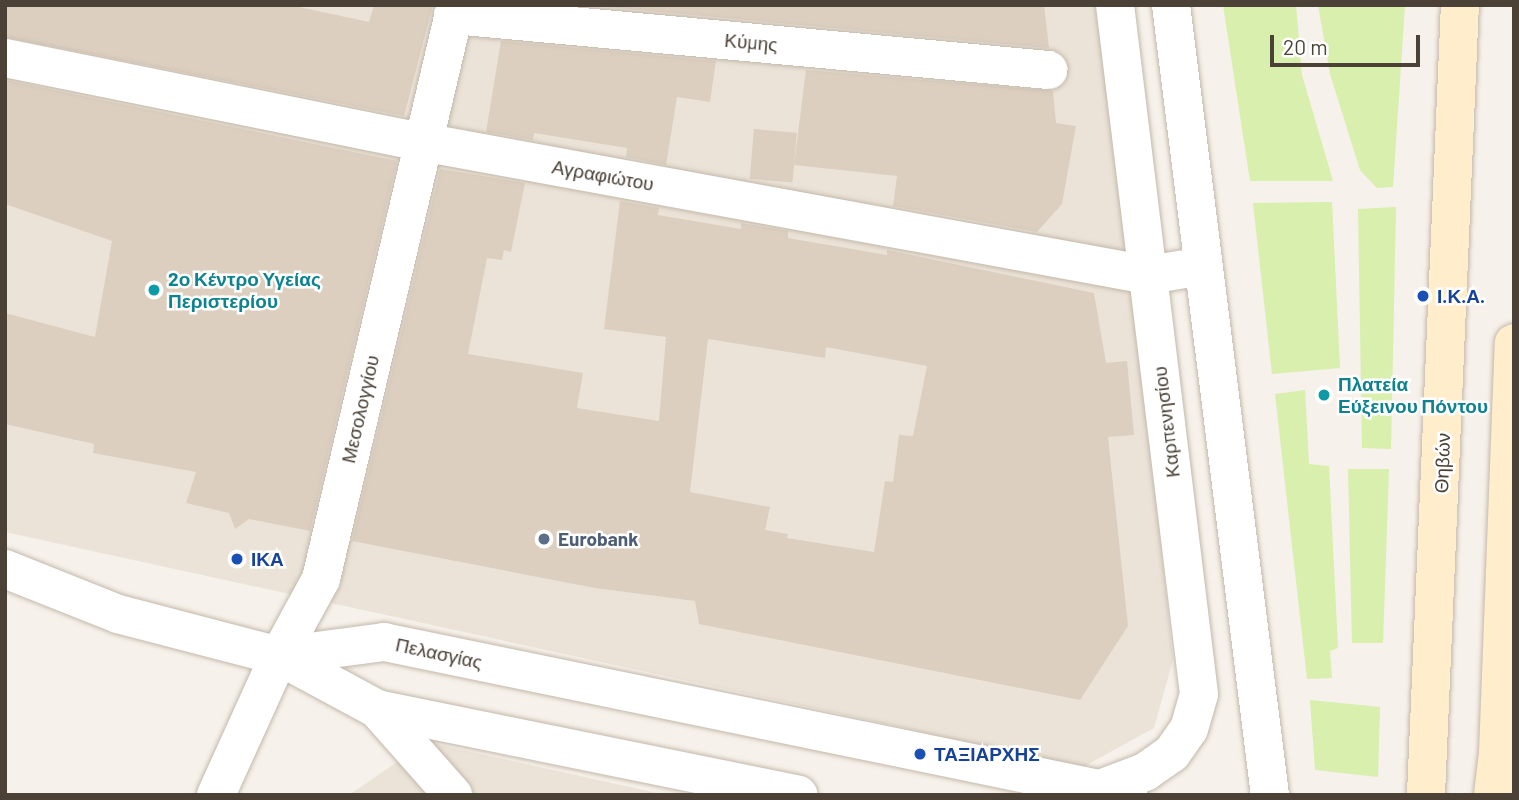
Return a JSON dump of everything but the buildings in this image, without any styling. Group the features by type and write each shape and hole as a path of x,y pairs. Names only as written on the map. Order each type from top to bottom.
{"main road":[{"name":"Θηβών","path":"1426,795 1460,5"},
{"path":"1493,795 1509,576 1514,342"}],"street":[{"name":"Καρπενησίου","path":"1114,792 1171,753 1189,729 1199,694 1115,5"},
{"path":"1171,5 1270,795"},
{"name":"Κύμης","path":"454,10 1048,70"},
{"name":"Μεσολογγίου","path":"216,795 279,656 321,579 454,10"},
{"name":"Αγραφιώτου","path":"5,58 422,142 1148,275 1203,266"},
{"path":"5,569 118,614 279,656 377,709 798,795"},
{"name":"Πελασγίας","path":"279,656 384,642 1114,792"},
{"path":"377,709 453,795"}],"shaded area":[{"path":"5,5 1099,5 1128,230 1173,660 1154,728 1083,767 5,532"},
{"path":"426,742 666,795 349,795"}],"green space":[{"path":"1223,5 1296,5 1302,75 1333,181 1250,181"},
{"path":"1318,5 1405,5 1393,187 1377,188 1360,170 1330,74"},
{"path":"1332,202 1340,368 1272,374 1253,203"},
{"path":"1396,207 1391,449 1362,448 1358,209"},
{"path":"1305,390 1309,464 1329,466 1338,648 1330,651 1332,678 1307,679 1275,394"},
{"path":"1348,469 1389,469 1383,643 1352,643"},
{"path":"1310,700 1380,707 1378,777 1315,770"}],"place":[{"name":"2ο Κέντρο Υγείας Περιστερίου","path":"154,290"},
{"name":"Ι.Κ.Α.","path":"1423,296"},
{"name":"Πλατεία Εύξεινου Πόντου","path":"1324,395"},
{"name":"Eurobank","path":"544,539"},
{"name":"ΙΚΑ","path":"237,559"},
{"name":"ΤΑΞΙΑΡΧΗΣ","path":"920,754"}]}
